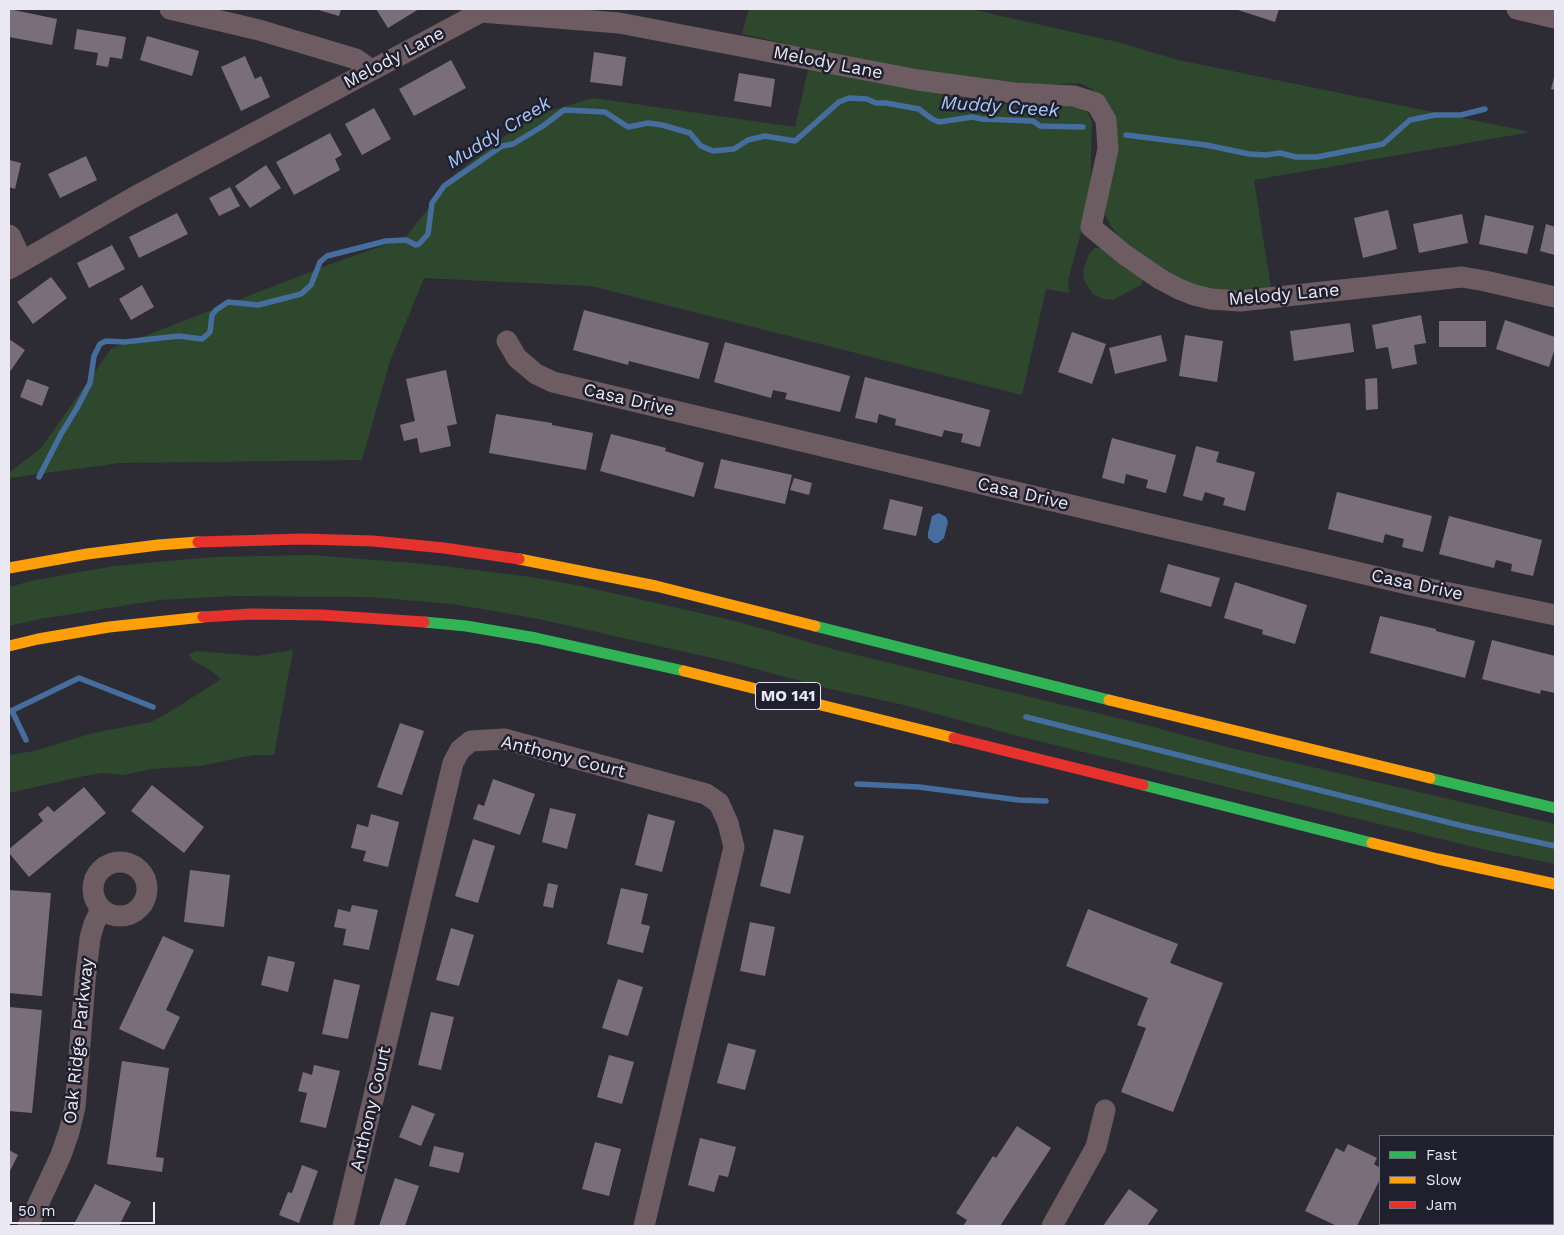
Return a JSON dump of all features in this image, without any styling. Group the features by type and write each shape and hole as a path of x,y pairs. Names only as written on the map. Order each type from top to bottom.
{"highway":[{"path":"9,568 114,550 230,540 303,539 373,541 444,548 513,558 656,586 1299,747 1555,808"},
{"name":"MO 141","path":"9,646 109,627 181,618 251,614 394,619 466,626 589,649 693,673 1438,859 1555,884"}],"street":[{"path":"170,9 259,30 356,59 371,70"},
{"path":"1517,9 1555,18"},
{"name":"Melody Lane","path":"16,265 136,196 481,12 620,16 918,80 1014,93 1074,96 1096,104 1106,120 1108,149 1091,227 1125,255 1160,278 1194,295 1211,299 1240,301 1462,277 1479,279 1555,297"},
{"path":"9,235 16,265"},
{"name":"Casa Drive","path":"507,341 517,358 536,374 553,382 1416,586 1555,615"},
{"name":"Anthony Court","path":"343,1226 453,763 460,750 471,741 504,739 706,794 719,803 728,823 734,847 644,1226"},
{"name":"Oak Ridge Parkway","path":"28,1226 70,1132 90,938 101,909"},
{"path":"1052,1226 1096,1146 1105,1110"}],"green space":[{"path":"749,9 970,9 1117,42 1178,60 1531,132 1254,180 1271,288 1220,292 1196,287 1166,275 1121,240 1111,226 1105,215 1114,131 1112,109 1092,89 1080,83 986,88 742,34"},
{"path":"809,66 994,104 1079,106 1087,112 1092,121 1090,200 1068,281 1069,293 1046,289 1022,395 591,286 424,278 390,361 362,460 120,463 9,478 9,473 41,448 111,349 336,262 405,238 455,174 532,116 593,98 795,127"},
{"path":"1095,248 1101,248 1123,267 1143,280 1141,285 1113,300 1103,299 1093,294 1084,280 1083,271 1089,254"},
{"path":"310,555 426,564 531,577 581,586 735,621 836,650 1138,723 1231,748 1555,824 1555,864 1482,849 1014,735 904,705 826,688 734,663 539,619 453,604 371,597 232,596 159,600 40,619 9,626 9,587 31,581 114,566 213,557"},
{"path":"293,650 274,755 253,755 200,766 151,769 123,775 103,773 89,775 9,793 9,755 35,751 93,733 151,722 221,679 192,660 189,654 196,651 257,656"}],"water":[{"path":"939,513 946,517 948,522 944,538 938,543 934,543 928,538 928,533 932,516"}],"building":[{"path":"9,9 57,19 52,45 9,37"},
{"path":"315,9 341,9 339,16"},
{"path":"376,9 419,9 388,28"},
{"path":"1235,9 1279,9 1275,22"},
{"path":"77,29 126,37 122,59 110,57 108,67 96,65 98,53 74,49"},
{"path":"147,36 199,51 192,76 140,60"},
{"path":"594,52 626,57 622,86 590,82"},
{"path":"245,56 255,79 261,76 270,97 241,111 221,67"},
{"path":"451,60 466,88 414,116 399,89"},
{"path":"739,73 775,79 771,107 734,101"},
{"path":"1555,74 1555,90 1551,89"},
{"path":"374,108 391,139 362,155 345,124"},
{"path":"330,133 342,155 335,159 340,170 294,195 276,162"},
{"path":"86,156 97,180 60,198 48,174"},
{"path":"9,160 21,163 15,189 9,187"},
{"path":"266,165 281,188 250,208 235,186"},
{"path":"230,187 240,206 219,216 209,198"},
{"path":"1388,210 1397,249 1363,258 1354,218"},
{"path":"177,213 188,234 139,258 129,237"},
{"path":"1462,214 1468,243 1419,253 1413,224"},
{"path":"1485,215 1534,226 1527,254 1479,244"},
{"path":"1546,224 1555,227 1555,255 1540,251"},
{"path":"112,245 125,269 89,288 77,263"},
{"path":"51,277 67,298 33,324 17,302"},
{"path":"142,285 154,307 131,320 119,299"},
{"path":"584,310 709,343 699,379 629,361 628,365 573,350"},
{"path":"1421,315 1426,343 1414,345 1417,364 1392,369 1388,347 1376,349 1372,325"},
{"path":"1505,320 1555,337 1555,348 1549,367 1496,349"},
{"path":"1439,321 1486,321 1486,347 1439,347"},
{"path":"1350,323 1354,352 1294,361 1290,331"},
{"path":"1072,332 1106,344 1092,384 1058,372"},
{"path":"1161,335 1167,361 1115,374 1109,348"},
{"path":"1185,335 1223,341 1217,382 1179,376"},
{"path":"9,339 25,350 9,373"},
{"path":"725,342 850,376 840,412 785,399 787,393 773,390 771,398 714,382"},
{"path":"446,370 457,424 447,426 451,446 420,453 417,438 404,441 400,425 415,421 406,379"},
{"path":"865,377 990,410 980,447 961,442 963,434 944,430 942,437 895,425 896,419 879,414 877,423 855,418"},
{"path":"1377,378 1378,409 1366,410 1365,379"},
{"path":"27,379 49,387 42,406 20,397"},
{"path":"496,414 552,423 552,425 593,433 586,470 489,453"},
{"path":"611,434 666,448 665,451 704,463 694,497 600,471"},
{"path":"1112,438 1176,455 1166,493 1146,488 1148,480 1126,474 1124,484 1102,478"},
{"path":"1196,446 1219,452 1216,462 1255,472 1245,511 1223,505 1225,498 1205,492 1202,501 1183,496"},
{"path":"721,459 792,475 785,504 714,488"},
{"path":"794,478 812,483 809,495 790,490"},
{"path":"1337,492 1432,516 1423,552 1402,547 1404,539 1385,534 1383,543 1328,529"},
{"path":"890,499 923,507 916,536 883,529"},
{"path":"1449,516 1542,540 1533,576 1511,571 1512,564 1496,560 1494,568 1439,554"},
{"path":"1168,564 1220,578 1211,607 1160,592"},
{"path":"1235,582 1307,605 1295,644 1262,634 1263,630 1224,618"},
{"path":"1380,616 1436,629 1436,631 1475,641 1465,678 1370,653"},
{"path":"1492,640 1555,656 1555,693 1541,690 1540,694 1482,679"},
{"path":"400,723 424,731 402,795 377,787"},
{"path":"493,779 535,794 520,835 473,819 478,804 484,806"},
{"path":"152,785 204,827 184,853 131,811"},
{"path":"84,787 106,813 29,877 9,853 9,849 43,821 38,814 48,806 54,812"},
{"path":"550,808 576,814 567,849 542,842"},
{"path":"371,814 399,822 388,867 363,861 366,851 351,848 357,824 368,827"},
{"path":"648,814 675,821 662,872 635,865"},
{"path":"774,829 804,836 790,894 760,886"},
{"path":"473,839 495,846 478,903 455,896"},
{"path":"190,870 230,875 224,927 184,922"},
{"path":"548,883 558,885 553,908 543,906"},
{"path":"621,888 648,894 641,924 650,926 643,953 607,944"},
{"path":"9,890 51,893 42,996 9,993"},
{"path":"352,905 378,910 369,950 343,945 346,929 334,927 338,909 350,912"},
{"path":"1088,909 1178,944 1170,963 1223,983 1173,1112 1121,1092 1146,1028 1137,1025 1148,998 1066,966"},
{"path":"750,922 775,927 765,976 740,971"},
{"path":"451,928 474,935 459,986 436,980"},
{"path":"163,936 194,950 166,1010 180,1017 164,1050 119,1029"},
{"path":"268,956 295,962 288,992 261,985"},
{"path":"334,979 360,985 348,1039 322,1034"},
{"path":"618,979 643,987 628,1036 602,1028"},
{"path":"9,1007 42,1010 32,1113 9,1111"},
{"path":"431,1012 454,1017 441,1070 418,1065"},
{"path":"728,1043 756,1050 745,1090 717,1083"},
{"path":"609,1055 634,1062 622,1104 597,1097"},
{"path":"122,1061 169,1068 156,1157 164,1158 162,1172 107,1164"},
{"path":"314,1065 340,1071 326,1128 300,1122 307,1093 298,1091 303,1072 312,1075"},
{"path":"412,1105 435,1114 421,1146 399,1137"},
{"path":"1017,1126 1051,1148 1000,1226 963,1226 967,1220 956,1213 993,1156 996,1158"},
{"path":"700,1138 736,1147 728,1177 719,1175 714,1192 688,1185"},
{"path":"595,1142 621,1149 609,1196 582,1189"},
{"path":"1348,1144 1377,1158 1374,1164 1379,1167 1379,1181 1357,1226 1337,1226 1305,1211 1336,1148 1344,1152"},
{"path":"434,1146 464,1153 459,1173 429,1166"},
{"path":"9,1150 18,1155 9,1173"},
{"path":"302,1165 318,1171 299,1223 279,1215 288,1192 292,1193"},
{"path":"395,1178 419,1186 405,1226 379,1226"},
{"path":"95,1184 131,1202 119,1226 73,1226"},
{"path":"1129,1189 1158,1210 1147,1226 1103,1226"}],"waterway":[{"name":"Muddy Creek","path":"39,477 90,383 94,356 100,344 106,341 124,342 179,336 202,339 210,332 212,315 228,302 258,305 301,294 311,285 320,262 327,256 386,241 406,240 416,245 419,244 428,234 432,203 444,186 502,146 513,144 543,126 564,110 605,112 628,127 648,123 662,125 690,133 701,146 713,151 734,149 748,140 765,136 795,141 839,102 849,98 867,99 876,103 919,109 939,122 972,117 1033,121 1040,126 1083,127"},
{"name":"Muddy Creek","path":"1126,135 1206,145 1249,154 1266,155 1280,153 1296,157 1317,157 1383,144 1410,120 1435,115 1461,115 1485,109"},
{"path":"9,712 79,678 153,707"},
{"path":"12,711 26,740"},
{"path":"1026,717 1463,826 1555,846"},
{"path":"857,784 919,787 1019,800 1046,801"}],"traffic: fast":[{"path":"424,622 466,626 536,638 684,671"},
{"path":"815,626 1109,700"},
{"path":"1430,778 1555,808"},
{"path":"1143,785 1372,843"}],"traffic: slow":[{"path":"9,568 87,554 198,542"},
{"path":"519,559 656,586 815,626"},
{"path":"9,646 109,627 203,617"},
{"path":"684,671 954,738"},
{"path":"1109,700 1430,778"},
{"path":"1372,843 1555,884"}],"traffic: jam":[{"path":"198,542 303,539 373,541 444,548 519,559"},
{"path":"203,617 251,614 322,615 424,622"},
{"path":"954,738 1143,785"}]}
